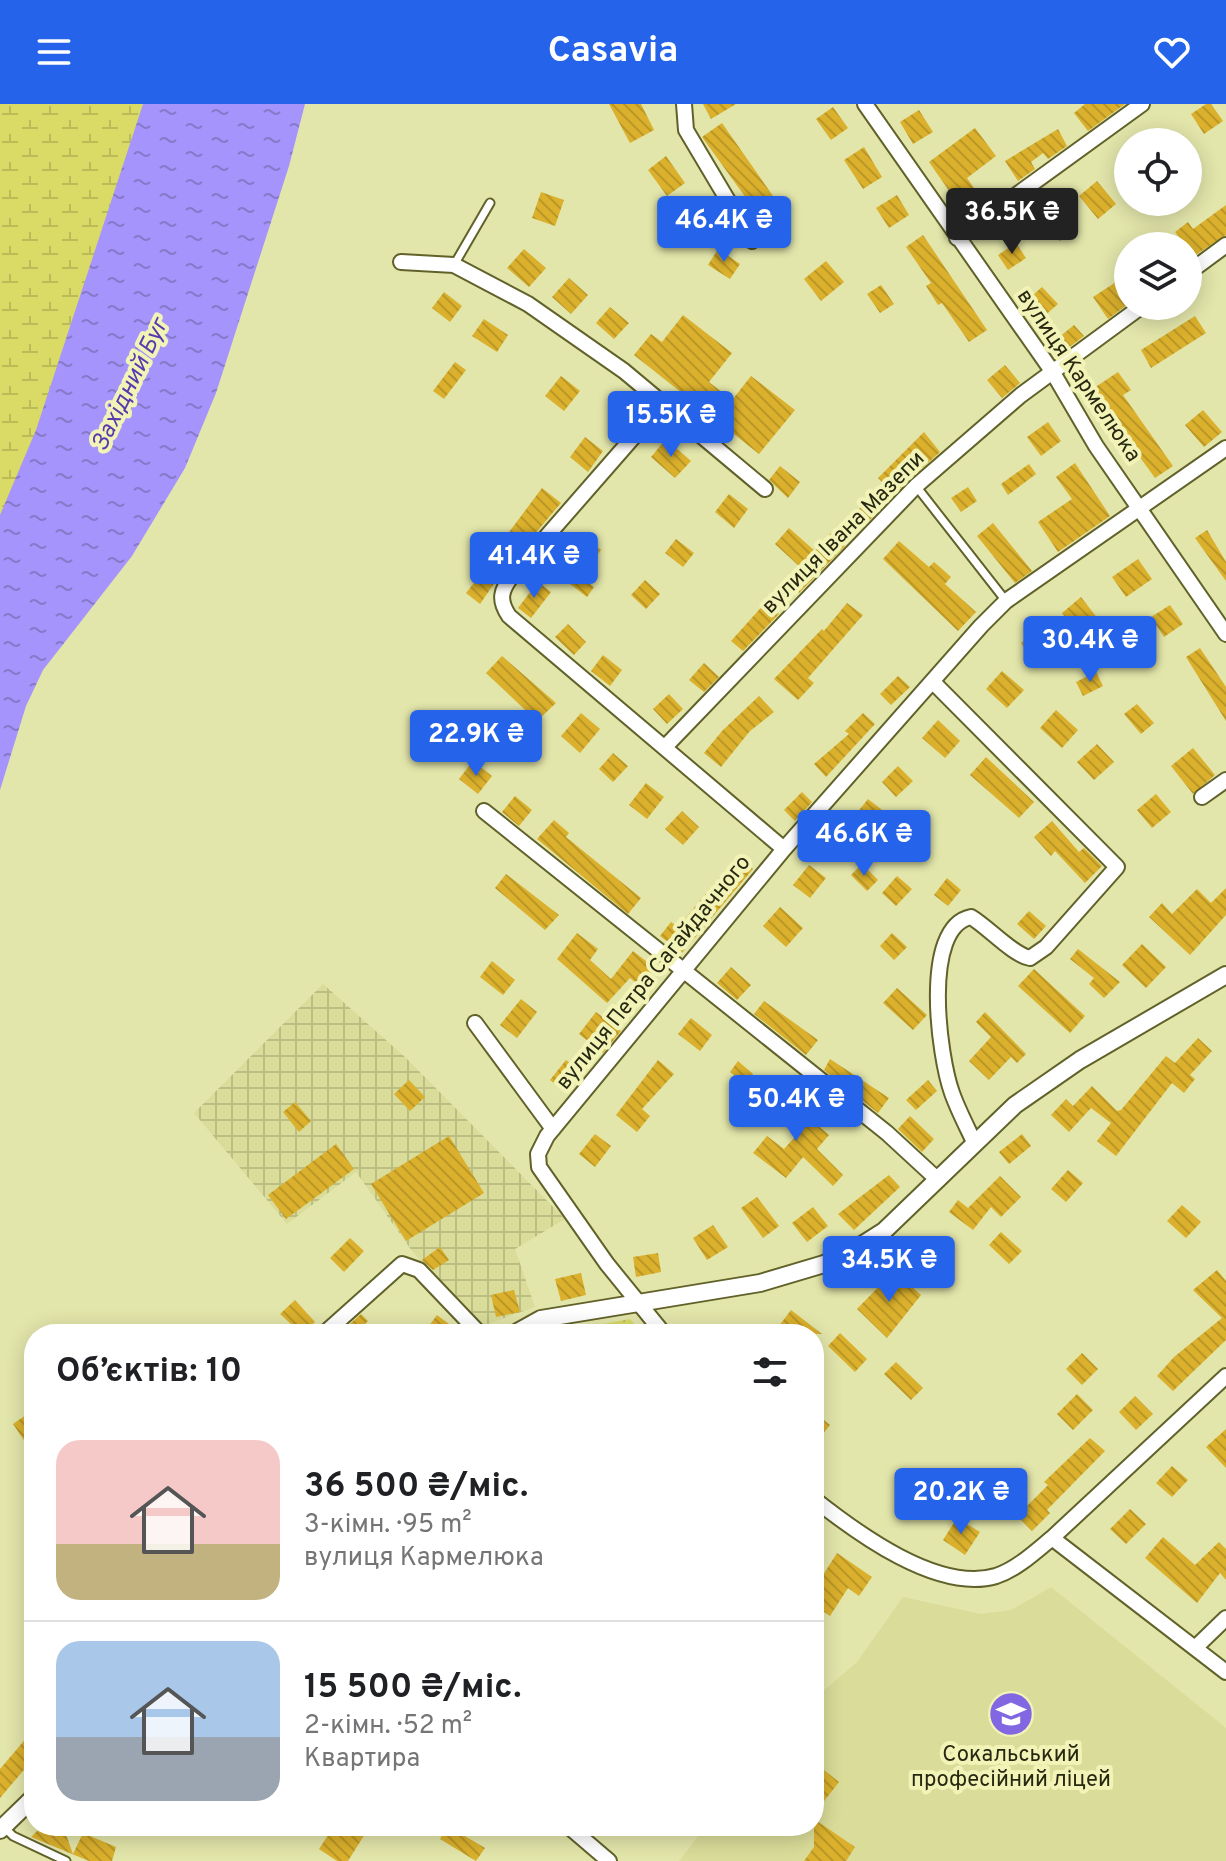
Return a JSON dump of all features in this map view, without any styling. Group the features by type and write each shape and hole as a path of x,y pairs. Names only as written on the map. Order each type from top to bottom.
{"street":[{"path":"684,104 686,130 752,241"},
{"name":"вулиця Кармелюка","path":"865,104 1052,371 1096,446 1226,634"},
{"path":"957,238 1142,104"},
{"path":"1202,263 1226,245"},
{"path":"401,262 454,265 549,318 664,402 765,489"},
{"name":"вулиця Івана Мазепи","path":"665,747 916,486 1052,371 1123,320"},
{"path":"664,402 512,576 503,588 501,600 509,616 784,849"},
{"name":"вулиця Петра Сагайдачного","path":"637,1302 539,1167 538,1154 553,1129 784,849 1006,601 1226,448"},
{"path":"934,683 1117,867 1046,947 1030,958 1021,956 995,932 971,917 954,925 943,941 938,975 943,1055 952,1091 975,1144"},
{"path":"1202,797 1226,780"},
{"path":"484,811 887,1133 938,1180"},
{"path":"532,1324 541,1319 760,1283 824,1264 884,1231 1015,1105 1080,1060 1226,975"},
{"path":"475,1023 553,1129"},
{"path":"335,1324 402,1264 419,1270 470,1324"},
{"path":"637,1302 656,1324"},
{"path":"824,1506 890,1552 959,1577 998,1576 1052,1538 1226,1376"},
{"path":"1052,1538 1226,1672"},
{"path":"1196,1647 1226,1618"},
{"path":"2,1828 24,1807"},
{"path":"580,1836 609,1861"}],"lane":[{"path":"454,265 490,203"},
{"path":"916,486 1006,601"},
{"path":"2,1828 66,1861"}],"shaded area":[{"path":"323,984 405,1057 565,1219 515,1249 535,1307 488,1324 477,1324 412,1251 356,1172 287,1224 194,1113"},
{"name":"Сокальський професійний ліцей","path":"1051,1587 1226,1728 1226,1861 679,1861 698,1836 824,1836 824,1690 857,1662 903,1597 981,1614 1011,1610"}],"green space":[{"path":"0,104 204,104 0,595"},
{"path":"630,1319 634,1324 603,1324"}],"water":[{"name":"Західний Буг","path":"143,104 305,104 289,166 216,393 185,468 132,556 43,670 26,706 0,790 0,515 36,430"}],"building":[{"path":"609,104 641,104 654,130 630,143"},
{"path":"703,104 736,104 711,119"},
{"path":"1085,104 1125,104 1088,131 1074,113"},
{"path":"1211,104 1223,121 1204,134 1191,114"},
{"path":"833,107 848,128 831,140 816,119"},
{"path":"919,110 933,132 913,144 900,122"},
{"path":"722,123 778,203 759,216 702,137"},
{"path":"975,128 996,156 967,178 986,205 968,218 929,162"},
{"path":"1058,129 1067,146 1048,159 1043,153 1031,162 1035,169 1018,181 1005,161"},
{"path":"864,147 882,177 863,189 844,160"},
{"path":"666,156 685,183 667,196 648,170"},
{"path":"1097,181 1114,206 1098,219 1079,196"},
{"path":"541,192 564,200 555,226 532,218"},
{"path":"897,195 909,215 889,228 876,208"},
{"path":"674,202 693,211 688,223 669,214"},
{"path":"1226,205 1226,235 1202,251 1202,232 1175,232 1188,222 1193,229"},
{"path":"1062,208 1077,229 1060,241 1045,220"},
{"path":"923,235 987,330 969,342 942,303 938,305 926,286 931,283 906,247"},
{"path":"1016,243 1026,258 1008,270 998,255"},
{"path":"524,249 546,268 529,287 507,268"},
{"path":"718,249 740,264 730,279 708,265"},
{"path":"826,261 844,282 821,301 804,279"},
{"path":"569,278 588,295 571,314 552,297"},
{"path":"1114,283 1114,314 1108,319 1093,297"},
{"path":"881,285 894,304 880,313 867,294"},
{"path":"1042,287 1058,304 1042,318 1026,301"},
{"path":"444,292 462,306 450,322 432,308"},
{"path":"610,307 629,323 614,339 596,323"},
{"path":"683,315 732,353 709,382 732,400 751,376 795,410 759,454 634,355 651,334 662,342"},
{"path":"484,319 508,335 497,352 472,336"},
{"path":"1189,320 1198,320 1206,333 1151,368 1141,350"},
{"path":"1074,325 1084,336 1067,349 1058,338"},
{"path":"455,362 466,370 444,399 433,391"},
{"path":"1005,365 1020,383 1002,398 987,380"},
{"path":"1118,372 1131,390 1123,395 1173,466 1155,478 1091,390"},
{"path":"561,376 580,391 564,411 545,396"},
{"path":"1203,410 1222,432 1204,447 1185,425"},
{"path":"1048,422 1061,441 1041,456 1027,437"},
{"path":"924,432 940,452 894,494 878,478"},
{"path":"585,437 603,451 588,472 570,457"},
{"path":"666,439 691,461 675,478 651,457"},
{"path":"1075,463 1110,516 1058,552 1038,522 1072,499 1056,477"},
{"path":"1029,464 1036,474 1008,495 1001,484"},
{"path":"780,466 800,482 788,498 769,480"},
{"path":"968,487 977,501 961,512 951,498"},
{"path":"542,488 561,503 517,555 501,543"},
{"path":"729,494 748,509 734,528 715,512"},
{"path":"866,501 878,511 863,527 852,517"},
{"path":"993,523 1032,571 1015,583 977,536"},
{"path":"789,528 815,551 831,533 845,546 799,593 786,582 800,567 775,544"},
{"path":"1207,530 1226,562 1226,581 1195,538"},
{"path":"584,537 601,550 584,572 567,559"},
{"path":"676,539 694,553 683,567 665,553"},
{"path":"899,541 929,567 934,562 951,577 945,584 976,612 958,631 883,559"},
{"path":"1138,559 1152,579 1126,597 1112,577"},
{"path":"488,565 500,575 480,604 466,593"},
{"path":"578,574 594,587 587,597 570,584"},
{"path":"645,580 660,594 646,609 631,595"},
{"path":"538,582 551,592 531,618 518,608"},
{"path":"1081,597 1098,619 1078,634 1062,613"},
{"path":"766,602 779,614 743,651 731,641"},
{"path":"847,603 863,615 808,678 814,683 798,700 774,679 822,629 824,631"},
{"path":"1170,605 1183,624 1164,637 1151,617"},
{"path":"568,624 586,642 574,655 555,637"},
{"path":"1042,628 1051,641 1031,656 1021,643"},
{"path":"1200,648 1226,687 1226,721 1186,657"},
{"path":"603,655 622,670 610,686 591,671"},
{"path":"502,656 556,703 537,721 486,673"},
{"path":"704,663 719,677 704,692 689,680"},
{"path":"1002,671 1024,690 1007,708 986,689"},
{"path":"1096,672 1103,686 1083,696 1076,682"},
{"path":"898,676 910,687 891,705 880,694"},
{"path":"669,694 683,709 667,724 653,709"},
{"path":"759,696 774,712 750,731 721,767 704,753"},
{"path":"1137,704 1154,723 1141,734 1124,714"},
{"path":"1056,710 1078,730 1062,748 1040,728"},
{"path":"581,713 600,729 580,753 561,736"},
{"path":"863,713 875,724 826,777 814,764 849,734 845,731"},
{"path":"938,720 960,741 945,758 922,738"},
{"path":"1097,744 1114,762 1094,780 1077,762"},
{"path":"1193,748 1215,775 1193,794 1171,766"},
{"path":"613,753 628,766 613,782 599,769"},
{"path":"986,757 1034,802 1019,818 970,775"},
{"path":"473,761 492,776 478,794 459,779"},
{"path":"898,766 913,781 896,797 882,782"},
{"path":"646,783 664,797 647,819 629,805"},
{"path":"802,792 812,802 795,821 784,810"},
{"path":"1156,794 1171,812 1152,828 1137,810"},
{"path":"515,796 532,810 519,826 502,812"},
{"path":"868,799 886,813 871,832 853,818"},
{"path":"682,811 699,827 683,845 665,829"},
{"path":"554,820 569,833 566,837 641,898 628,914 537,839"},
{"path":"1052,821 1079,852 1084,848 1102,866 1085,883 1055,851 1051,856 1034,837"},
{"path":"737,857 753,869 682,953 660,936 671,922 678,927"},
{"path":"862,864 878,880 867,891 851,875"},
{"path":"809,865 826,878 810,898 793,885"},
{"path":"506,874 559,915 545,930 495,888"},
{"path":"897,876 912,889 896,906 882,893"},
{"path":"947,878 961,890 948,906 934,895"},
{"path":"1226,888 1226,915 1190,955 1149,917 1162,903 1172,914 1197,889 1211,903"},
{"path":"780,907 803,928 786,947 763,926"},
{"path":"1029,911 1046,926 1034,939 1017,924"},
{"path":"577,933 598,949 590,960 611,979 633,951 655,968 641,987 630,978 607,1003 557,959"},
{"path":"892,933 907,947 894,960 880,946"},
{"path":"1142,944 1166,967 1146,988 1122,965"},
{"path":"1078,949 1120,982 1104,998 1089,984 1094,978 1070,959"},
{"path":"492,961 515,980 503,995 480,977"},
{"path":"731,967 751,985 737,1000 717,983"},
{"path":"1034,969 1085,1016 1070,1033 1018,986"},
{"path":"897,988 927,1015 913,1030 883,1003"},
{"path":"521,999 537,1012 517,1038 500,1025"},
{"path":"764,1001 818,1040 806,1055 754,1014"},
{"path":"596,1012 621,1031 603,1053 579,1034"},
{"path":"985,1012 1026,1054 1017,1063 1011,1057 989,1080 969,1061 991,1037 976,1022"},
{"path":"691,1018 712,1035 700,1051 678,1034"},
{"path":"1198,1038 1212,1051 1190,1075 1195,1079 1184,1093 1172,1083 1116,1156 1097,1141 1111,1123 1091,1108 1069,1132 1051,1115 1066,1099 1073,1106 1092,1086 1117,1111 1121,1110 1166,1056 1175,1063"},
{"path":"830,1059 889,1098 878,1113 824,1070"},
{"path":"566,1060 582,1072 566,1092 550,1080"},
{"path":"658,1060 674,1074 642,1109 650,1116 637,1132 616,1115"},
{"path":"738,1061 753,1074 745,1084 730,1072"},
{"path":"409,1080 425,1097 410,1111 394,1094"},
{"path":"928,1080 937,1091 916,1110 906,1100"},
{"path":"773,1088 829,1135 817,1149 843,1175 833,1186 803,1157 786,1178 753,1153 767,1136 784,1149 801,1130 763,1101"},
{"path":"295,1102 311,1121 299,1132 283,1112"},
{"path":"910,1116 934,1139 922,1152 898,1129"},
{"path":"595,1134 611,1146 595,1167 579,1154"},
{"path":"1022,1134 1031,1146 1009,1164 999,1152"},
{"path":"449,1136 484,1193 406,1241 371,1184"},
{"path":"336,1144 354,1169 286,1219 268,1195"},
{"path":"1068,1170 1083,1183 1066,1202 1051,1189"},
{"path":"889,1175 900,1187 854,1230 838,1214"},
{"path":"1000,1176 1021,1197 1001,1217 991,1207 973,1230 949,1212 958,1200 968,1208"},
{"path":"757,1197 779,1226 763,1238 741,1208"},
{"path":"1182,1205 1201,1222 1186,1238 1167,1221"},
{"path":"813,1207 828,1226 807,1242 792,1223"},
{"path":"713,1225 728,1247 707,1260 693,1238"},
{"path":"1001,1232 1022,1251 1009,1264 989,1245"},
{"path":"350,1238 364,1251 344,1272 330,1258"},
{"path":"440,1247 449,1260 433,1270 422,1260"},
{"path":"658,1253 661,1272 636,1277 633,1257"},
{"path":"1217,1270 1226,1281 1226,1340 1173,1391 1157,1376 1174,1357 1222,1318 1193,1290"},
{"path":"894,1271 921,1295 887,1338 857,1309"},
{"path":"581,1273 586,1295 561,1301 555,1279"},
{"path":"514,1290 520,1312 496,1317 491,1295"},
{"path":"295,1300 315,1322 291,1324 280,1314"},
{"path":"791,1310 809,1324 780,1324"},
{"path":"361,1314 368,1321 365,1324 350,1324"},
{"path":"437,1315 449,1324 430,1324"},
{"path":"840,1333 867,1359 855,1372 828,1346"},
{"path":"1082,1353 1098,1369 1082,1385 1066,1369"},
{"path":"896,1362 923,1388 911,1400 884,1374"},
{"path":"1077,1394 1093,1410 1073,1430 1057,1414"},
{"path":"1135,1396 1153,1414 1136,1430 1119,1412"},
{"path":"24,1416 24,1440 13,1424"},
{"path":"1226,1429 1226,1468 1206,1447"},
{"path":"1090,1438 1105,1451 1047,1510 1050,1513 1032,1531 1017,1516 1048,1485 1044,1482"},
{"path":"1172,1466 1188,1480 1172,1497 1156,1483"},
{"path":"1130,1509 1146,1524 1126,1544 1110,1529"},
{"path":"957,1518 980,1532 965,1555 943,1540"},
{"path":"1163,1537 1195,1565 1219,1542 1226,1549 1226,1580 1220,1573 1197,1603 1145,1558"},
{"path":"837,1553 872,1577 859,1596 848,1588 830,1616 824,1612 824,1573"},
{"path":"24,1741 24,1770 0,1798 0,1769"},
{"path":"824,1770 839,1782 824,1801"},
{"path":"824,1826 855,1847 846,1861 804,1861 814,1847 814,1836 824,1836"},
{"path":"67,1836 73,1854 82,1836 90,1836 116,1847 112,1861 89,1861 31,1837"},
{"path":"327,1836 364,1836 348,1861 337,1861 319,1849"},
{"path":"442,1836 465,1836 485,1848 476,1861 440,1839"}],"place":[{"name":"Сокальський професійний ліцей","path":"1011,1714"}]}
